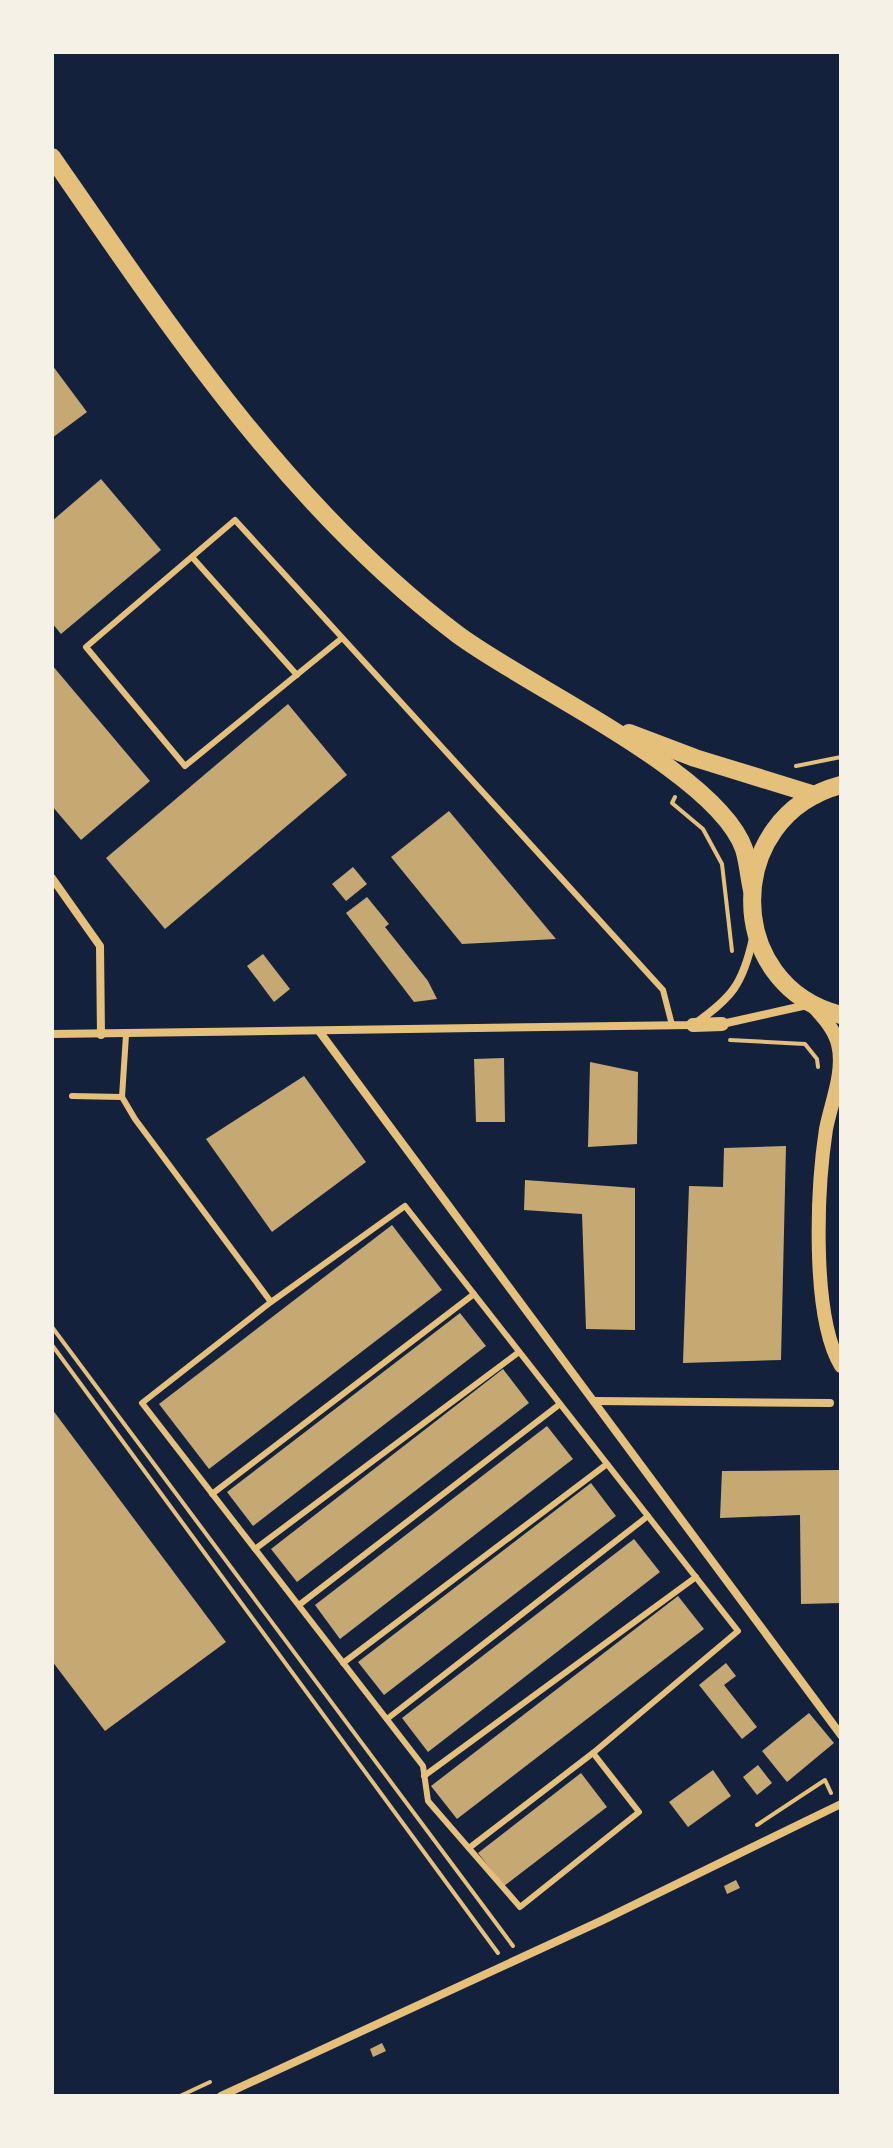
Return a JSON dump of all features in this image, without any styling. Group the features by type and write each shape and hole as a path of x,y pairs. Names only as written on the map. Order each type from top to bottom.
{"main road":[{"path":"52,157 162,317 243,420 312,500 390,578 457,634 530,684 600,722 706,797 744,848 755,929 775,972 811,1004 841,1015"},
{"path":"600,722 695,758 815,795"},
{"path":"752,890 761,852 771,835 798,806 815,795 841,785"}],"street":[{"path":"52,878 100,946 101,1035"},
{"path":"693,1025 736,988 746,973 755,929"},
{"path":"52,1034 722,1024 811,1004 831,1027 839,1046 823,1152 821,1276 824,1325 831,1349 841,1366"},
{"path":"319,1031 841,1735"},
{"path":"594,1401 830,1403"},
{"path":"221,2096 617,1913 841,1804"}],"lane":[{"path":"342,638 185,766 86,647 235,520 663,990 672,1025"},
{"path":"192,557 297,675"},
{"path":"126,1035 122,1097 135,1119 271,1302"},
{"path":"72,1096 122,1097"},
{"path":"469,1848 593,1753 738,1631 405,1206 271,1302 142,1403 423,1766 428,1801 520,1907 639,1812 593,1753"},
{"path":"212,1494 474,1294"},
{"path":"255,1549 519,1352"},
{"path":"299,1605 560,1404"},
{"path":"343,1663 607,1464"},
{"path":"387,1719 648,1516"},
{"path":"424,1776 696,1577"}],"path":[{"path":"684,780 672,803 703,829 722,864 731,960"},
{"path":"722,1024 731,1043 805,1044 817,1059 819,1071 837,1071"},
{"path":"52,1327 517,1951"},
{"path":"52,1345 502,1958"}],"building":[{"path":"52,365 87,412 52,438"},
{"path":"101,479 161,550 61,634 52,623 52,521"},
{"path":"52,665 150,781 81,840 52,806"},
{"path":"288,704 347,775 165,929 106,858"},
{"path":"449,811 556,939 462,944 391,857"},
{"path":"353,867 367,884 346,901 332,884"},
{"path":"367,897 389,924 385,927 428,981 437,999 414,1002 346,913"},
{"path":"263,954 290,989 274,1002 247,966"},
{"path":"504,1058 505,1122 476,1122 474,1059"},
{"path":"590,1062 638,1072 637,1144 588,1147"},
{"path":"304,1076 366,1162 272,1232 206,1139"},
{"path":"786,1146 781,1360 683,1363 689,1186 723,1187 724,1148"},
{"path":"525,1180 635,1188 635,1330 586,1329 582,1214 524,1210"},
{"path":"392,1225 442,1290 209,1469 159,1404"},
{"path":"460,1313 486,1346 253,1526 227,1492"},
{"path":"503,1369 529,1403 297,1582 271,1549"},
{"path":"52,1409 226,1642 105,1731 52,1661"},
{"path":"547,1426 573,1459 340,1639 315,1605"},
{"path":"841,1470 841,1603 801,1604 800,1515 720,1518 722,1471"},
{"path":"591,1483 616,1516 384,1695 358,1662"},
{"path":"634,1539 660,1572 428,1752 402,1718"},
{"path":"678,1596 704,1629 457,1819 431,1786"},
{"path":"726,1663 736,1676 724,1685 757,1727 742,1739 699,1685"},
{"path":"809,1713 834,1743 787,1782 762,1751"},
{"path":"758,1765 772,1783 757,1795 743,1777"},
{"path":"713,1770 731,1796 688,1827 669,1802"},
{"path":"581,1773 607,1807 504,1886 478,1853"},
{"path":"736,1880 740,1888 727,1894 724,1886"},
{"path":"382,2043 386,2051 373,2057 370,2049"}]}
